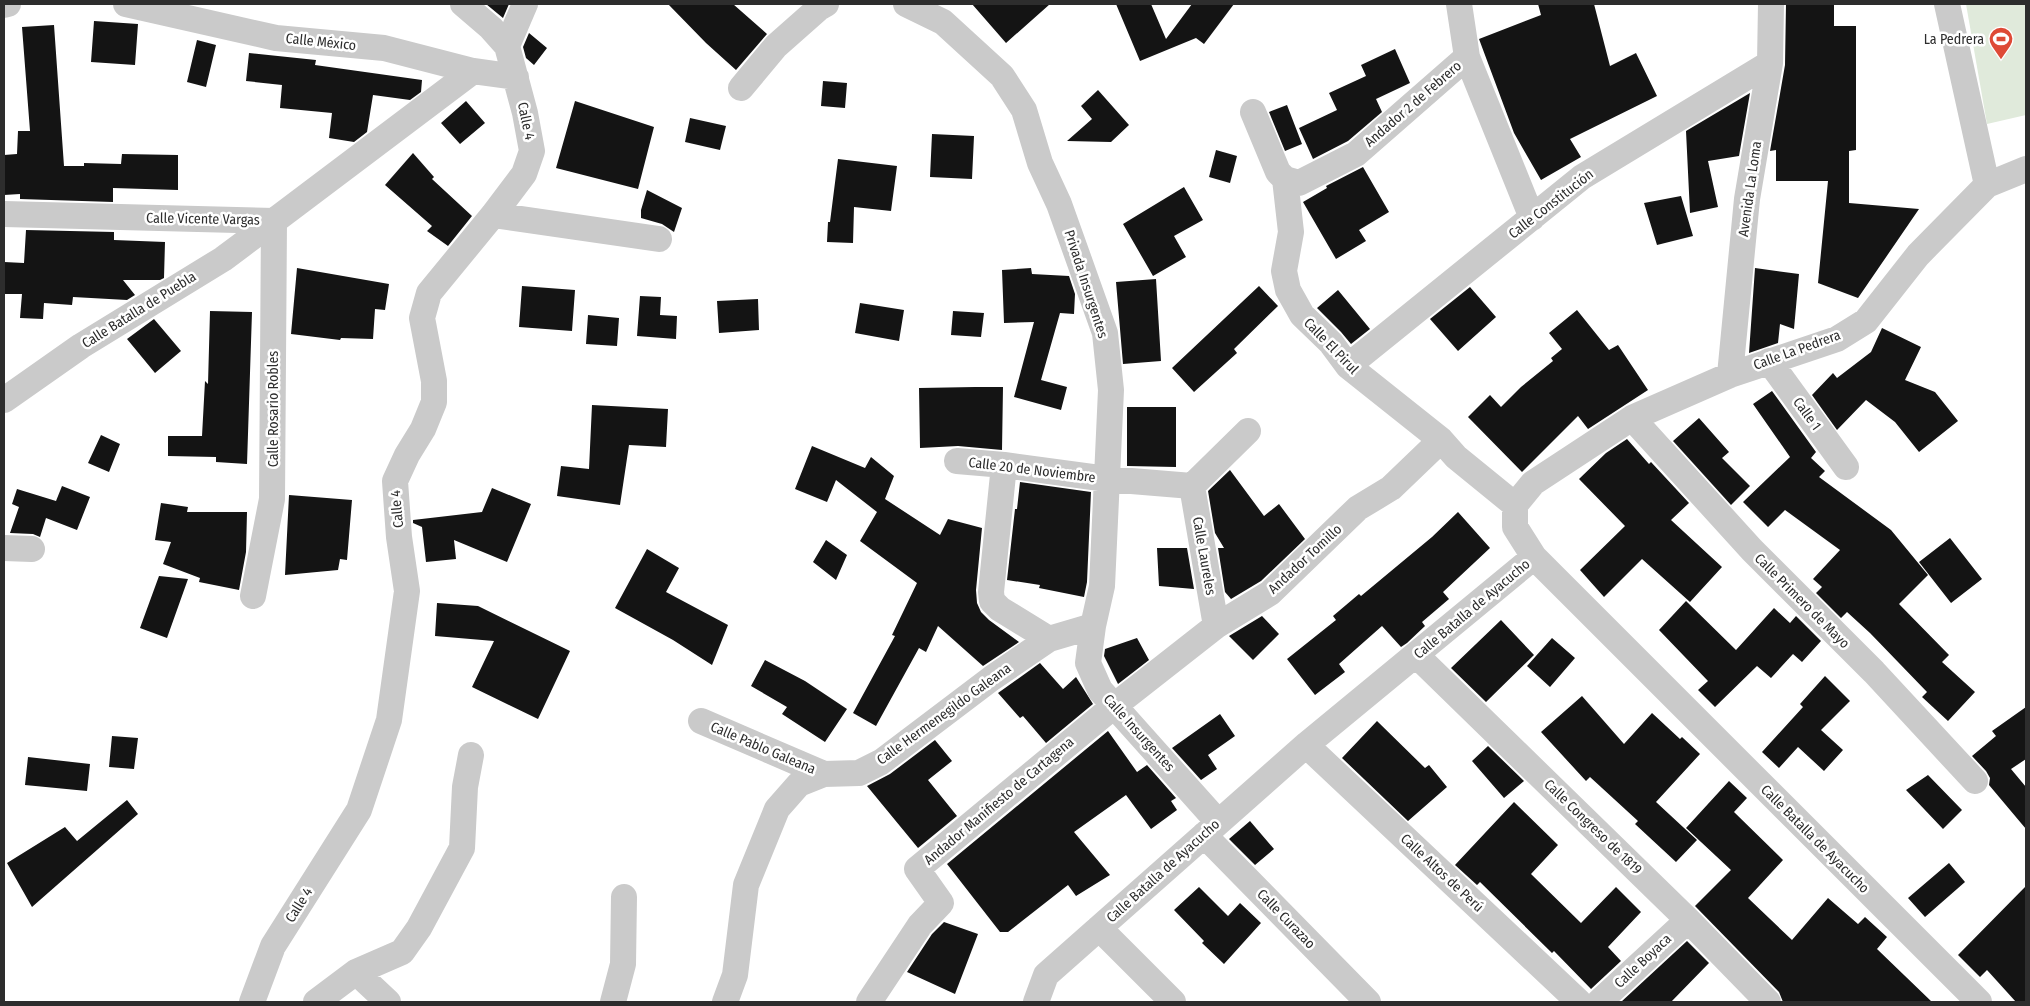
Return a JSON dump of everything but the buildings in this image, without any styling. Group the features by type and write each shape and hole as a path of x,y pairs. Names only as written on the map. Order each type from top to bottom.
{"street":[{"path":"4,6 8,4"},
{"name":"Calle México","path":"126,4 276,38 384,48 473,71 516,77"},
{"path":"463,4 491,28 507,46 525,4"},
{"path":"741,88 776,46 826,4"},
{"name":"Privada Insurgentes","path":"906,4 943,22 1002,76 1024,110 1040,163 1059,204 1105,333 1112,390 1102,586 1093,626"},
{"path":"1459,4 1467,57"},
{"name":"Avenida La Loma","path":"1730,375 1747,199 1770,63 1771,4"},
{"path":"1947,4 1987,185 2026,169"},
{"name":"Calle 4","path":"252,1002 273,946 359,810 389,720 407,591 399,537 394,481 406,455 423,430 434,402 434,381 422,318 429,293 524,174 532,151 516,77 507,46"},
{"name":"Andador 2 de Febrero","path":"1285,179 1299,183 1356,154 1467,57 1532,218"},
{"name":"Calle Constitución","path":"1348,366 1582,177 1770,63"},
{"name":"Calle Vicente Vargas","path":"4,214 274,221 473,71"},
{"path":"1253,112 1278,172 1285,179"},
{"name":"Calle El Pirul","path":"1285,179 1291,232 1284,271 1288,290 1302,315 1331,343 1348,366 1441,440 1456,457 1515,505"},
{"name":"Calle La Pedrera","path":"1515,505 1533,483 1632,418 1730,375 1837,339 1866,321 1918,255 1987,185"},
{"path":"493,215 659,239"},
{"name":"Calle Batalla de Puebla","path":"4,400 81,346 223,259 274,221"},
{"name":"Calle Rosario Robles","path":"254,596 272,498 274,221"},
{"name":"Calle 1","path":"1768,361 1846,467"},
{"name":"Calle Primero de Mayo","path":"1632,418 1752,550 1874,672 1976,781"},
{"path":"1192,486 1248,431"},
{"name":"Andador Tomillo","path":"1114,706 1216,626 1270,593 1358,508 1391,488 1441,440"},
{"name":"Calle 20 de Noviembre","path":"957,461 1004,465 1107,479 1192,486"},
{"path":"1004,465 991,592 992,601 1000,610 1049,639 1093,626"},
{"name":"Calle Laureles","path":"1192,486 1216,626"},
{"path":"1515,505 1516,527 1534,557"},
{"path":"4,548 32,549"},
{"name":"Calle Batalla de Ayacucho","path":"1036,1002 1046,975 1306,745 1534,557 1977,1002"},
{"name":"Calle Insurgentes","path":"1093,626 1088,663 1100,690 1211,829"},
{"name":"Calle Hermenegildo Galeana","path":"725,1002 735,976 746,885 777,809 800,784 824,774 859,773 881,762 992,678 1049,639"},
{"name":"Calle Congreso de 1819","path":"1416,655 1688,920 1768,1002"},
{"name":"Andador Manifiesto de Cartagena","path":"869,1002 920,925 941,903 917,869 1114,706"},
{"name":"Calle Pablo Galeana","path":"702,721 824,774"},
{"name":"Calle Altos de Perú","path":"1306,745 1579,1002"},
{"path":"316,1002 356,972 402,952 420,928 462,848 465,787 471,755"},
{"name":"Calle Curazao","path":"1211,829 1368,1002"},
{"path":"613,1002 623,964 624,897"},
{"name":"Calle Boyaca","path":"1599,1002 1688,920"},
{"path":"1100,928 1173,1002"},
{"path":"356,972 388,1002"}],"green space":[{"name":"La Pedrera","path":"1966,4 2026,4 2026,115 1987,124"}],"place":[{"name":"La Pedrera","path":"2001,60"}]}
